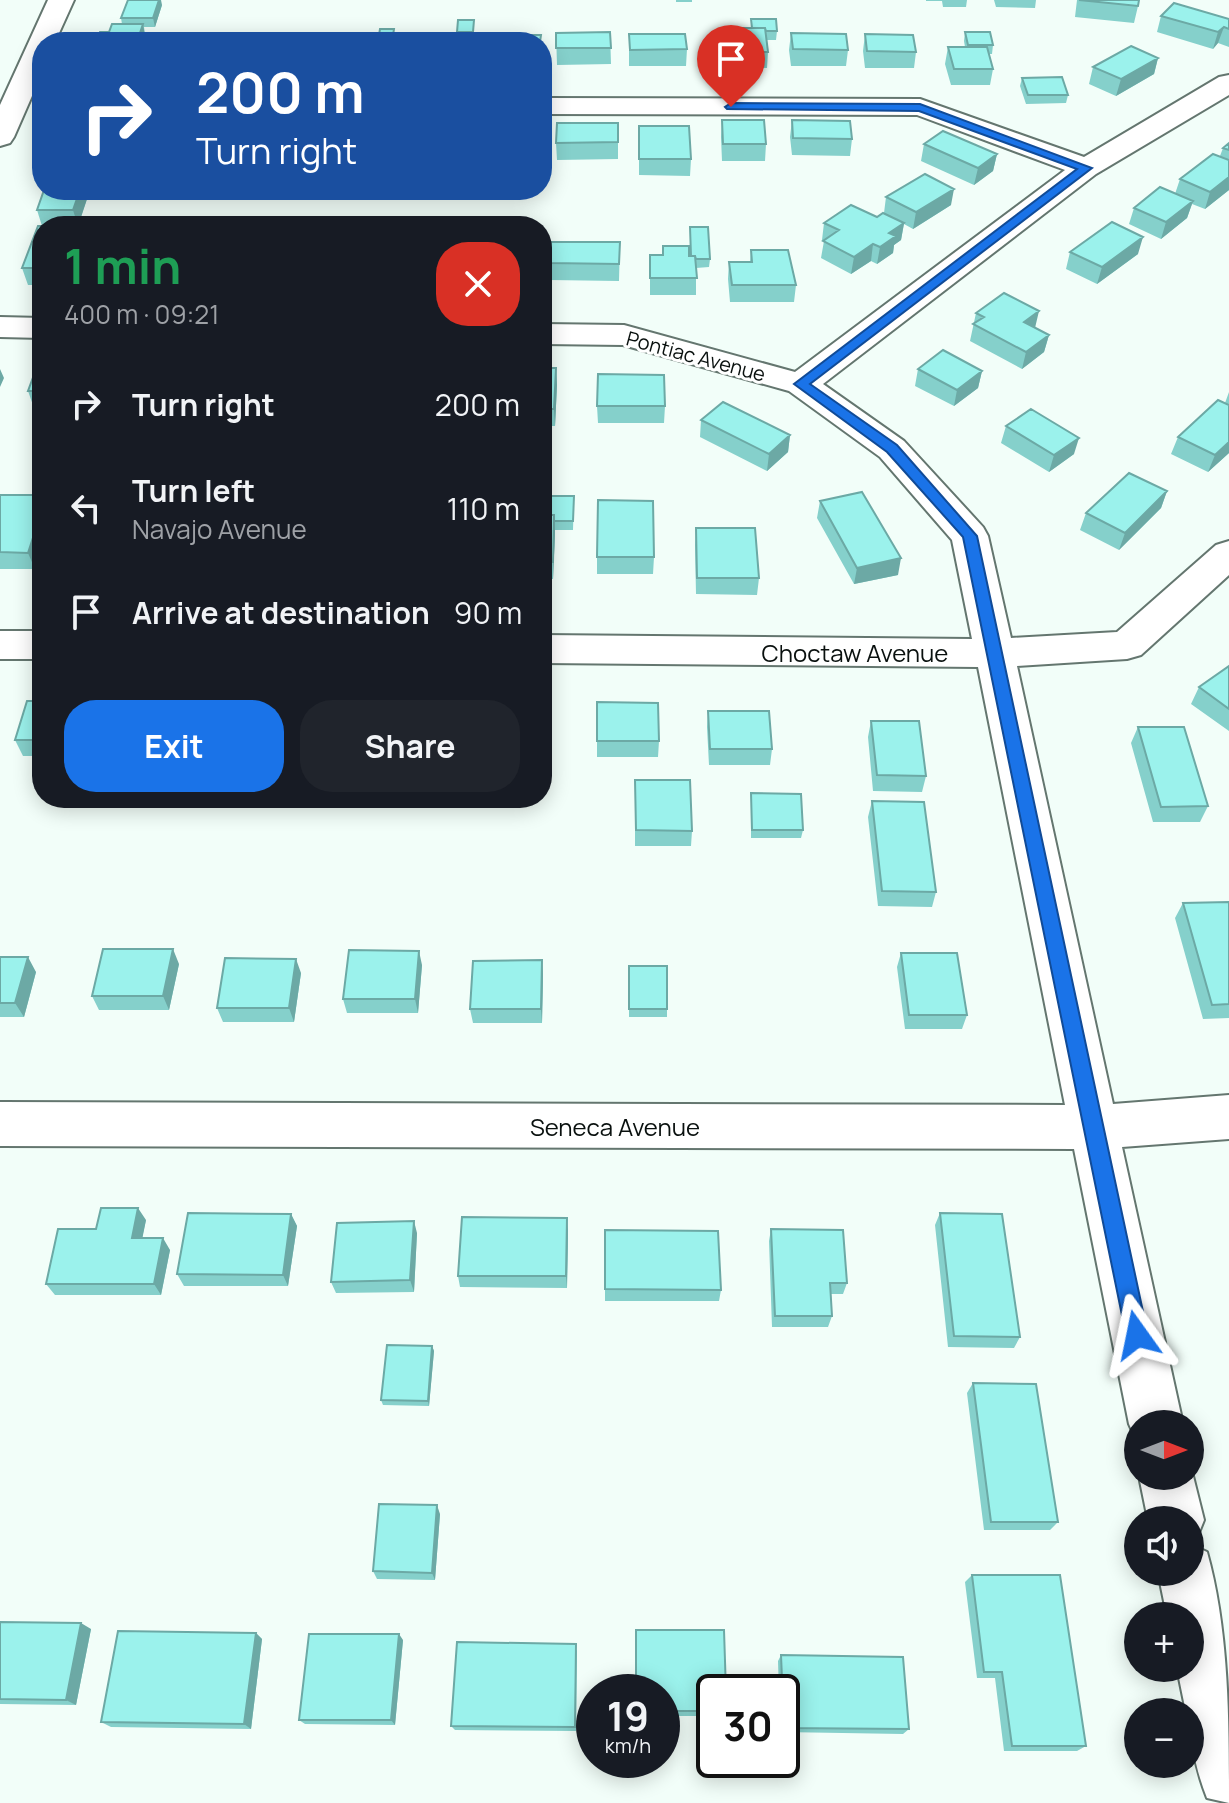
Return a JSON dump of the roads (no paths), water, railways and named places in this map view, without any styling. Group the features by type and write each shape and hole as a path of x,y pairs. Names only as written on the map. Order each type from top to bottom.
{"street":[{"path":"47,32 61,0"},
{"path":"1153,1410 970,536 892,449 801,384 1086,168 1229,83"},
{"path":"0,137 28,104"},
{"path":"552,106 920,107 1086,168"},
{"path":"0,327 32,328"},
{"name":"Pontiac Avenue","path":"552,334 624,335 801,384"},
{"name":"Choctaw Avenue","path":"552,649 995,653 1127,645 1229,554"},
{"path":"0,645 32,645"},
{"name":"Seneca Avenue","path":"0,1124 1094,1127 1229,1117"},
{"path":"1190,1586 1229,1776"}]}
